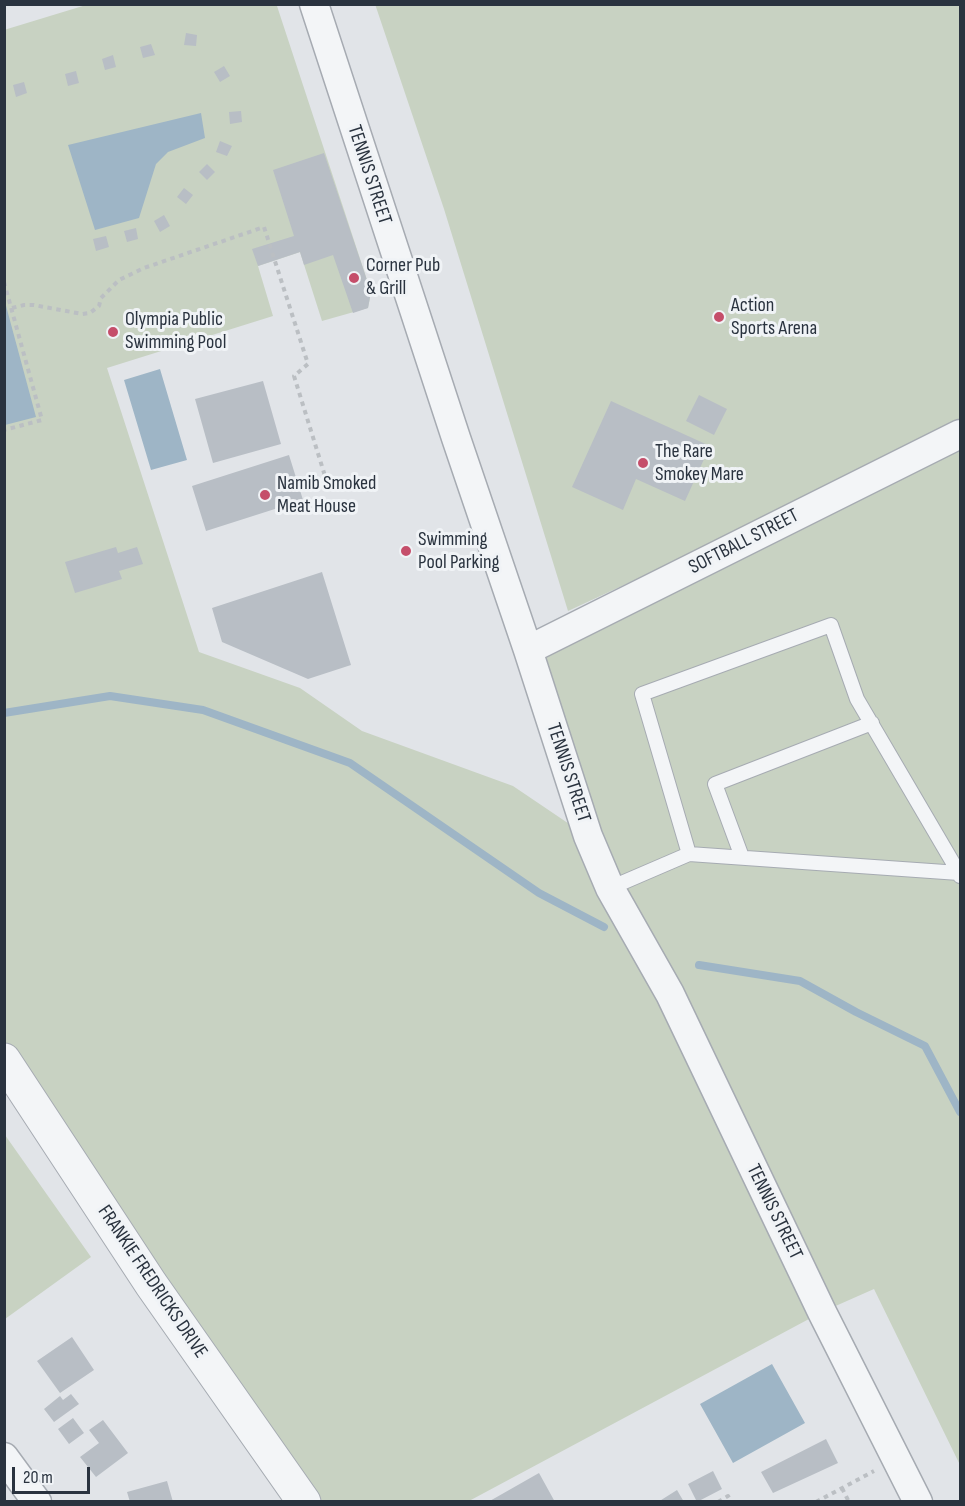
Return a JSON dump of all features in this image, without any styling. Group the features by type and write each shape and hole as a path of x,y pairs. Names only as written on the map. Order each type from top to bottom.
{"street":[{"name":"TENNIS STREET","path":"314,4 588,836 610,888 670,994 822,1312 918,1502"},
{"name":"SOFTBALL STREET","path":"528,650 960,434"},
{"name":"FRANKIE FREDRICKS DRIVE","path":"4,1060 152,1284 304,1502"},
{"path":"4,1457 37,1502"}],"lane":[{"path":"689,854 642,694 831,625 857,699 960,875"},
{"path":"742,857 715,784 872,723"},
{"path":"610,888 689,854 960,875"}],"path":[{"path":"12,308 34,305 82,314 90,313 99,306 101,298 119,280 144,268 264,226 308,364 294,376 325,476"},
{"path":"4,282 42,420 4,430"},
{"path":"816,1502 895,1458"},
{"path":"842,1488 849,1502"},
{"path":"717,1502 728,1496 731,1502"}],"green space":[{"path":"274,4 277,6 371,292 368,308 322,321 300,252 258,266 273,316 107,368 199,652 300,688 362,731 513,786 587,836 528,650 960,434 960,1465 874,1289 822,1312 469,1501 307,1501 5,1055 4,30 86,5"},
{"name":"Action Sports Arena","path":"375,4 960,5 960,425 874,469 568,611 444,209"},
{"path":"5,1135 91,1257 4,1319"}],"water":[{"path":"201,113 205,138 168,152 156,164 139,218 95,230 68,145"},
{"path":"5,302 36,417 4,425"},
{"path":"160,369 187,460 151,470 124,380"},
{"path":"772,1364 805,1423 733,1463 700,1404"}],"building":[{"path":"186,33 197,35 196,46 184,45"},
{"path":"151,44 155,55 143,58 140,47"},
{"path":"113,55 116,67 105,70 102,59"},
{"path":"224,66 230,76 220,82 214,72"},
{"path":"76,71 79,83 68,86 65,74"},
{"path":"24,82 27,93 16,97 13,85"},
{"path":"241,111 242,122 230,124 229,112"},
{"path":"220,141 232,146 227,156 216,152"},
{"path":"324,153 371,292 368,308 353,313 333,255 304,265 300,252 258,266 252,249 294,236 273,170"},
{"path":"207,164 215,172 207,180 199,172"},
{"path":"184,188 193,195 186,204 177,197"},
{"path":"164,215 170,226 160,232 154,221"},
{"path":"136,228 138,239 127,242 124,231"},
{"path":"106,236 109,247 96,251 93,239"},
{"path":"263,381 281,444 213,463 195,399"},
{"path":"699,395 727,409 714,435 686,421"},
{"name":"The Rare Smokey Mare","path":"611,401 710,446 685,501 636,479 623,510 572,487"},
{"path":"289,455 303,500 206,531 192,486"},
{"path":"116,547 118,553 137,547 143,564 119,571 122,579 75,593 65,562"},
{"path":"322,572 351,665 308,679 222,642 212,608"},
{"path":"72,1337 94,1370 60,1393 37,1361"},
{"path":"71,1394 79,1404 54,1422 44,1409 60,1396 63,1400"},
{"path":"73,1418 84,1433 69,1444 58,1429"},
{"path":"103,1420 128,1453 96,1477 80,1457 99,1443 89,1430"},
{"path":"826,1439 838,1463 773,1493 761,1472"},
{"path":"713,1471 722,1489 697,1502 688,1484"},
{"path":"539,1473 555,1502 488,1502"},
{"path":"167,1481 173,1502 130,1502 127,1492"},
{"path":"677,1490 684,1502 658,1502"}],"waterway":[{"path":"4,713 110,696 203,710 350,763 539,893 604,927"},
{"path":"699,965 800,981 925,1046 960,1112"}],"place":[{"name":"Corner Pub & Grill","path":"354,278"},
{"name":"Action Sports Arena","path":"719,317"},
{"name":"Olympia Public Swimming Pool","path":"113,332"},
{"name":"The Rare Smokey Mare","path":"643,463"},
{"name":"Namib Smoked Meat House","path":"265,495"},
{"name":"Swimming Pool Parking","path":"406,551"}]}
